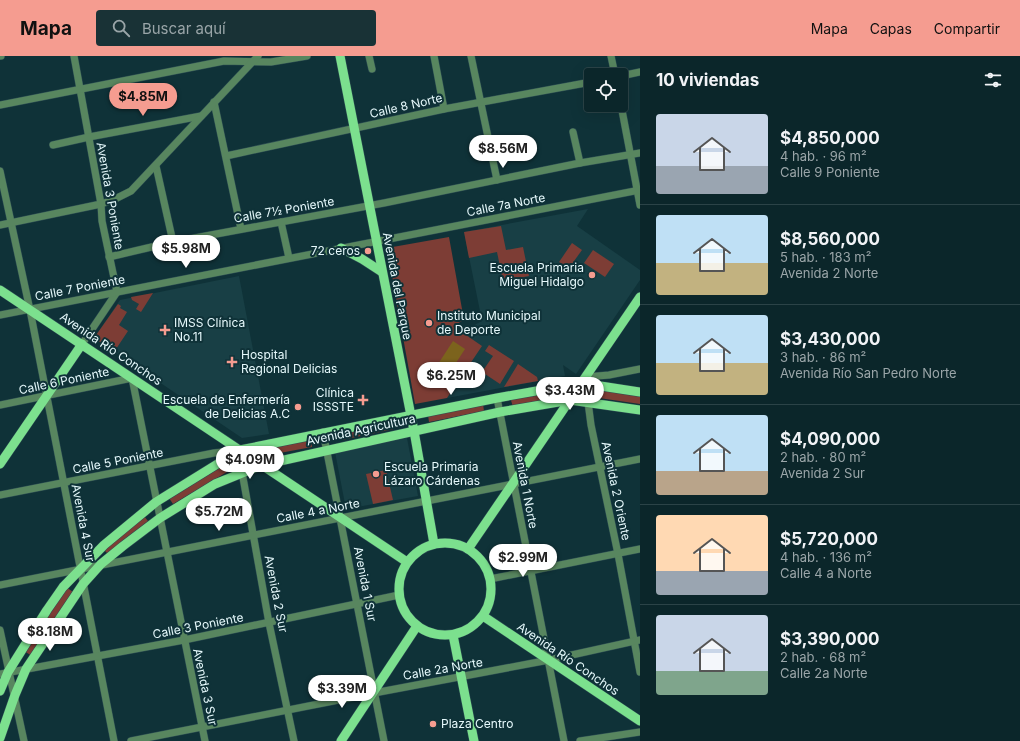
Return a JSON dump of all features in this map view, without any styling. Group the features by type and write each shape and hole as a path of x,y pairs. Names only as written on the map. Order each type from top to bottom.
{"main road":[{"name":"Avenida del Parque","path":"340,56 414,431 434,544"},
{"path":"341,248 382,272"},
{"name":"Avenida Río Conchos","path":"0,290 407,562"},
{"path":"468,549 640,297"},
{"path":"0,464 82,344"},
{"name":"Avenida Agricultura","path":"0,691 4,673 63,587 80,569 104,545 156,502 240,450 584,380 592,385 640,392"},
{"name":"Avenida Agricultura","path":"0,738 26,669 83,584 100,564 160,518 215,484 262,465 327,449 500,412 570,400 640,410"},
{"path":"434,544 457,544 468,549 478,557 486,567 490,579 491,592 489,605 482,616 474,625 465,631 453,635 434,634 417,626 405,612 399,595 399,583 407,562 415,554 434,544"},
{"name":"Avenida Río Conchos","path":"482,616 640,721"},
{"path":"341,741 417,626"},
{"path":"453,635 474,741"}],"street":[{"name":"Avenida 3 Poniente","path":"74,56 101,204 102,221 117,292"},
{"path":"0,105 80,88 224,61 256,58 271,62 307,56"},
{"path":"369,56 372,69"},
{"path":"434,56 444,109"},
{"path":"471,56 497,180"},
{"path":"611,56 614,68"},
{"path":"0,224 101,204 114,200 131,191 256,58"},
{"path":"628,75 640,72"},
{"name":"Calle 8 Norte","path":"226,156 444,109 584,83"},
{"path":"214,102 241,229"},
{"path":"622,112 639,191 640,204"},
{"path":"53,146 89,137 201,116"},
{"path":"573,132 580,163"},
{"name":"Calle 7½ Poniente","path":"109,257 173,242 580,163 640,153"},
{"path":"156,166 173,242"},
{"name":"Avenida 4 Sur","path":"0,171 30,310 114,741"},
{"name":"Calle 7a Norte","path":"376,241 639,191"},
{"path":"281,222 288,258"},
{"name":"Calle 7 Poniente","path":"0,315 376,241"},
{"path":"82,344 117,292"},
{"path":"584,380 640,369"},
{"name":"Calle 6 Poniente","path":"0,405 132,378"},
{"name":"Avenida 3 Sur","path":"132,378 205,741"},
{"name":"Avenida 2 Oriente","path":"592,385 588,402 591,425 637,640 640,672"},
{"name":"Avenida 1 Norte","path":"497,398 564,741"},
{"name":"Avenida 1 Sur","path":"323,432 384,741"},
{"name":"Calle 5 Poniente","path":"0,495 149,467 214,453 240,450"},
{"name":"Avenida 2 Sur","path":"240,450 242,472 269,623 294,741"},
{"name":"Calle 4 a Norte","path":"0,585 100,564 640,459"},
{"path":"490,579 640,549"},
{"name":"Calle 3 Poniente","path":"4,673 184,640 399,595"},
{"path":"0,630 4,673 15,695 24,741"},
{"name":"Calle 2a Norte","path":"131,741 549,660 637,640"},
{"path":"580,741 640,732"}],"shaded area":[{"path":"588,209 577,226 640,270 640,280 576,374 563,365 565,376 447,398 481,346 461,332 482,321 464,232"},
{"path":"501,226 506,250 523,247 529,276 503,281 497,252 469,258 464,232"},
{"name":"Instituto Municipal de Deporte","path":"449,237 464,320 453,326 482,346 447,398 415,404 387,248"},
{"path":"572,243 582,250 569,268 559,262"},
{"path":"593,250 614,264 605,277 584,263"},
{"name":"IMSS Clínica No.11","path":"239,276 269,434 242,438 94,338 120,300"},
{"path":"153,293 141,312 136,309 139,304 132,300 131,297"},
{"path":"118,304 121,306 120,308 127,312 119,325 128,331 114,352 94,338"},
{"path":"453,341 465,349 441,386 429,378"},
{"path":"489,345 514,361 500,384 482,372 493,356 485,351"},
{"path":"518,364 537,377 538,381 504,387"},
{"path":"545,389 548,399 513,407 510,397"},
{"path":"601,390 640,396 640,404 599,398"},
{"path":"483,404 484,411 429,422 428,415"},
{"path":"392,421 394,429 342,440 340,432"},
{"path":"311,438 312,447 269,455 268,447"},
{"name":"Escuela Primaria Lázaro Cárdenas","path":"407,438 418,496 346,509 335,452"},
{"path":"223,466 227,472 173,504 169,498"},
{"path":"386,470 393,500 373,504 366,474"},
{"path":"144,516 148,521 108,554 103,549"},
{"path":"66,587 73,592 32,656 24,651"}],"place":[{"name":"72 ceros","path":"368,251"},
{"name":"Escuela Primaria Miguel Hidalgo","path":"592,275"},
{"name":"Instituto Municipal de Deporte","path":"429,323"},
{"name":"IMSS Clínica No.11","path":"165,330"},
{"name":"Hospital Regional Delicias","path":"232,362"},
{"name":"Clínica ISSSTE","path":"363,400"},
{"name":"Escuela de Enfermería de Delicias A.C","path":"298,407"},
{"name":"Escuela Primaria Lázaro Cárdenas","path":"376,474"},
{"name":"Plaza Centro","path":"433,724"}]}
